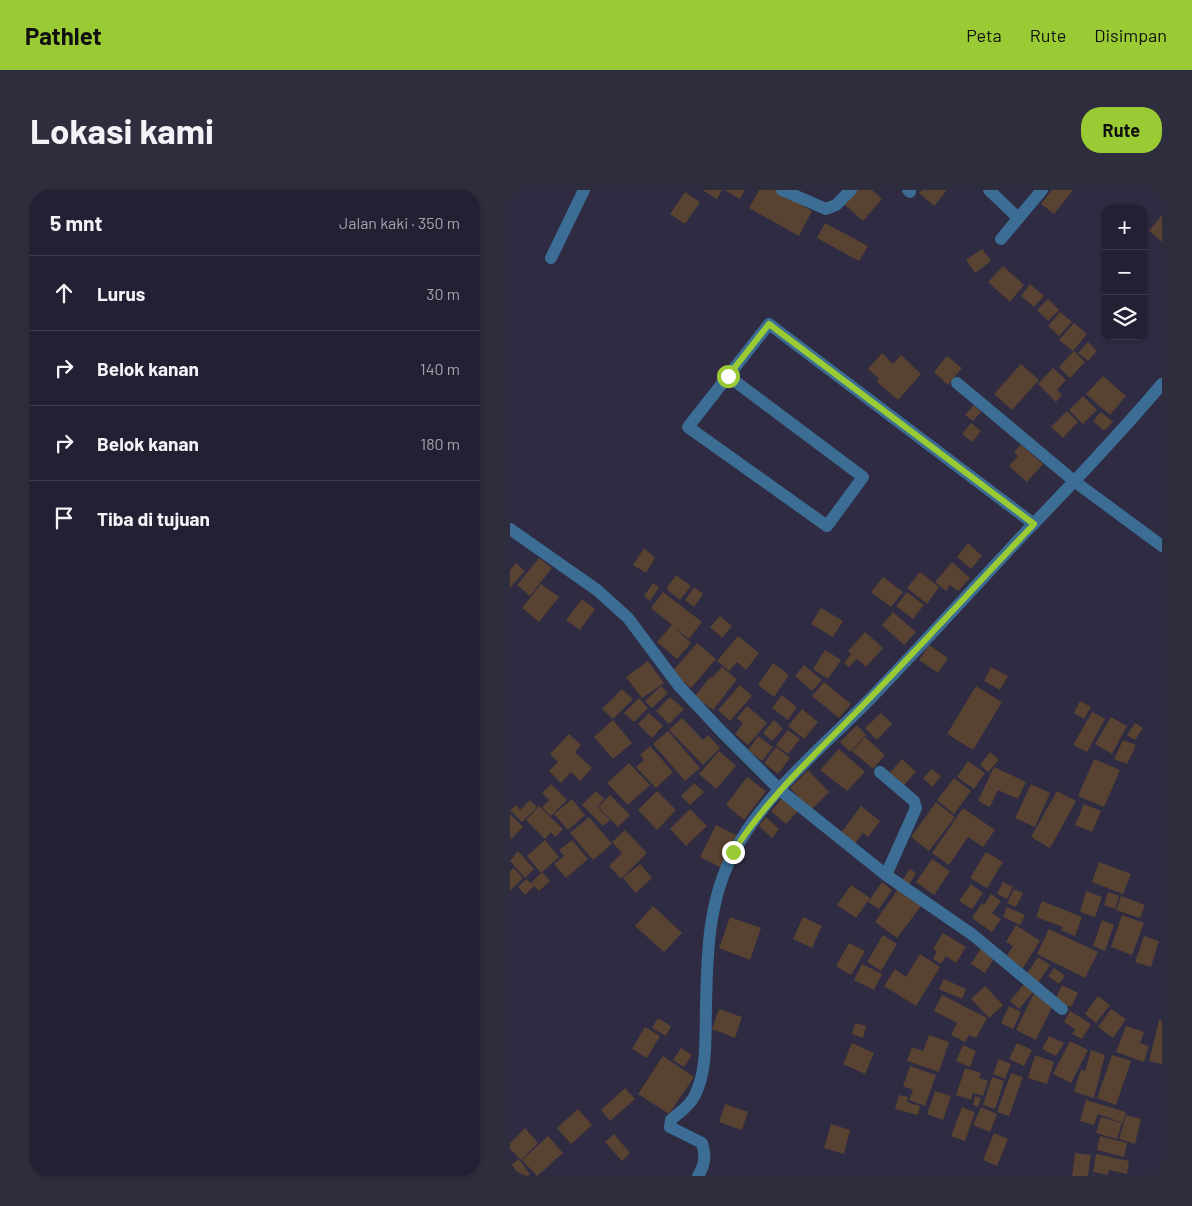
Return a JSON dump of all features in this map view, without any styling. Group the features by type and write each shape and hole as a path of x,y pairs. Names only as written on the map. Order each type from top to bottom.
{"street":[{"path":"551,258 584,190"},
{"path":"782,190 826,209 836,205 852,190"},
{"path":"989,190 1017,218"},
{"path":"1001,238 1042,190"},
{"path":"728,376 863,477 827,526 688,426 769,324 1034,524"},
{"path":"957,383 1074,481 1162,546"},
{"path":"698,1176 704,1166 705,1152 702,1143 670,1127 671,1120 685,1110 693,1099 700,1083 705,1049 706,986 714,902 718,885 733,852 762,810 780,790 870,698 1034,524 1162,384"},
{"path":"510,530 597,590 628,618 679,686 780,790 886,875 973,935 1062,1009"},
{"path":"880,772 914,801 916,808 886,875"}],"building":[{"path":"702,190 722,190 717,199"},
{"path":"724,190 745,190 740,199"},
{"path":"759,190 775,190 812,211 799,236 749,208"},
{"path":"856,190 872,190 882,199 863,221 844,204"},
{"path":"922,190 947,190 934,206 919,193"},
{"path":"1052,190 1073,190 1054,214 1041,204"},
{"path":"685,192 700,202 685,224 670,214"},
{"path":"1162,215 1162,242 1149,231"},
{"path":"825,223 868,246 859,261 817,238"},
{"path":"982,249 991,261 975,273 966,260"},
{"path":"1003,266 1024,285 1010,302 988,282"},
{"path":"1030,284 1044,296 1034,307 1021,296"},
{"path":"1048,299 1059,310 1048,321 1037,310"},
{"path":"1060,312 1072,322 1059,336 1048,326"},
{"path":"1074,323 1087,334 1073,351 1059,340"},
{"path":"1088,342 1097,351 1088,361 1078,353"},
{"path":"1074,351 1085,362 1070,378 1059,367"},
{"path":"882,353 893,364 901,355 921,374 898,400 877,382 879,379 868,369"},
{"path":"947,356 962,368 948,385 934,372"},
{"path":"1021,364 1039,380 1012,410 994,394"},
{"path":"1053,368 1066,380 1057,390 1062,395 1056,402 1038,384"},
{"path":"1103,376 1126,396 1110,415 1086,394"},
{"path":"1083,396 1097,410 1083,424 1069,410"},
{"path":"974,405 981,412 973,421 965,415"},
{"path":"1067,411 1078,422 1063,438 1051,427"},
{"path":"1101,412 1113,422 1104,431 1093,421"},
{"path":"971,423 981,431 972,442 962,434"},
{"path":"1021,445 1043,464 1027,482 1009,466 1018,456 1014,452"},
{"path":"968,543 982,556 971,569 957,557"},
{"path":"644,548 655,558 646,573 633,565"},
{"path":"539,558 552,568 530,596 517,585"},
{"path":"952,562 970,578 958,591 950,585 946,591 935,582"},
{"path":"516,563 525,571 510,588 510,570"},
{"path":"920,572 939,587 927,604 907,588"},
{"path":"676,575 691,586 680,600 666,589"},
{"path":"883,577 903,592 891,607 871,592"},
{"path":"653,583 659,587 650,601 644,596"},
{"path":"541,584 559,597 539,622 522,608"},
{"path":"694,587 703,594 694,607 685,600"},
{"path":"663,592 702,622 689,639 674,627 691,643 677,659 657,642 672,625 651,608"},
{"path":"907,592 924,605 913,619 896,606"},
{"path":"582,599 595,609 580,630 566,620"},
{"path":"821,608 843,621 833,637 811,624"},
{"path":"893,612 916,632 904,645 882,625"},
{"path":"720,616 732,626 722,638 710,627"},
{"path":"865,632 883,648 866,667 857,659 849,667 844,663 851,654 848,651"},
{"path":"738,636 759,653 746,670 737,662 729,671 717,661"},
{"path":"697,643 716,659 691,688 672,672"},
{"path":"929,645 948,658 938,673 919,660"},
{"path":"825,650 841,660 828,679 813,669"},
{"path":"648,661 664,683 642,698 626,677"},
{"path":"773,663 789,675 774,697 758,685"},
{"path":"804,665 822,680 812,691 795,676"},
{"path":"722,667 737,679 713,710 695,696 710,677 712,678"},
{"path":"991,667 1008,676 1000,690 984,681"},
{"path":"824,682 851,704 839,718 812,696"},
{"path":"740,685 752,696 730,721 718,710"},
{"path":"661,686 668,693 652,708 645,701"},
{"path":"976,686 1002,702 973,750 947,734"},
{"path":"622,689 633,699 613,719 602,709"},
{"path":"782,695 797,707 788,720 772,708"},
{"path":"670,697 684,709 669,724 656,711"},
{"path":"639,698 648,708 634,722 624,713"},
{"path":"1080,701 1091,707 1084,719 1074,713"},
{"path":"747,706 767,723 748,745 735,734 743,723 737,718"},
{"path":"802,709 818,722 804,739 788,726"},
{"path":"1092,712 1105,719 1087,752 1073,745"},
{"path":"649,713 663,726 652,738 638,724"},
{"path":"881,713 892,724 877,740 865,728"},
{"path":"1111,717 1127,726 1112,754 1095,744"},
{"path":"682,718 703,740 708,735 720,748 703,765 669,730"},
{"path":"613,720 632,743 613,759 594,737"},
{"path":"774,720 783,729 772,741 763,733"},
{"path":"1135,723 1143,728 1135,740 1127,735"},
{"path":"857,725 866,735 850,752 840,742"},
{"path":"788,730 800,739 788,754 776,745"},
{"path":"668,731 700,768 685,781 653,744"},
{"path":"569,734 581,745 575,752 592,768 580,781 571,772 561,783 549,771 558,762 550,754"},
{"path":"758,736 773,747 762,761 748,750"},
{"path":"865,737 885,755 873,769 852,751"},
{"path":"1123,740 1136,745 1127,764 1114,759"},
{"path":"650,746 673,772 656,788 636,767 644,760 640,755"},
{"path":"776,747 790,758 778,774 764,763"},
{"path":"839,749 865,772 847,791 820,770"},
{"path":"719,751 736,766 716,789 699,774"},
{"path":"990,752 999,760 988,772 980,765"},
{"path":"902,759 916,772 902,787 888,775"},
{"path":"1094,759 1120,770 1104,807 1078,796"},
{"path":"968,761 985,773 974,789 957,777"},
{"path":"629,763 650,785 628,805 607,783"},
{"path":"994,767 1026,782 1018,799 998,790 990,807 978,801"},
{"path":"932,769 941,776 932,787 923,778"},
{"path":"808,770 829,792 811,810 790,788"},
{"path":"747,777 766,791 744,820 726,805"},
{"path":"954,778 971,791 954,814 937,800"},
{"path":"694,783 704,792 690,805 681,796"},
{"path":"551,784 567,800 551,816 542,807 549,800 542,793"},
{"path":"1031,784 1050,793 1035,827 1015,818"},
{"path":"596,791 604,799 597,807 610,820 603,826 582,805"},
{"path":"657,791 676,810 657,830 638,810"},
{"path":"1057,791 1076,801 1050,848 1031,837"},
{"path":"610,795 630,815 618,827 598,807"},
{"path":"784,796 799,810 786,824 771,811"},
{"path":"572,799 585,815 568,830 554,814"},
{"path":"530,800 537,807 522,822 510,810 516,805 520,810"},
{"path":"936,802 955,817 929,851 911,837"},
{"path":"1084,804 1101,811 1092,832 1075,825"},
{"path":"539,806 563,829 555,837 551,832 545,839 526,820"},
{"path":"861,806 880,821 868,837 863,833 854,845 840,834"},
{"path":"963,808 995,830 983,847 968,837 949,865 932,853"},
{"path":"690,809 707,826 686,846 670,829"},
{"path":"510,814 523,827 510,840"},
{"path":"589,817 612,844 593,860 570,833"},
{"path":"766,817 779,829 772,838 759,826"},
{"path":"716,825 738,836 722,868 700,857"},
{"path":"625,830 647,853 621,879 609,866 622,853 612,842"},
{"path":"545,840 559,857 541,873 527,856"},
{"path":"572,840 588,859 566,878 554,864 564,856 559,850"},
{"path":"518,851 534,869 525,878 510,861"},
{"path":"986,852 1003,862 987,888 970,878"},
{"path":"932,859 950,871 934,895 916,882"},
{"path":"1099,862 1131,874 1123,894 1092,882"},
{"path":"640,864 652,878 636,893 623,878"},
{"path":"514,868 523,878 510,891 510,871"},
{"path":"910,869 916,873 908,886 901,882"},
{"path":"542,872 550,881 539,891 534,886 525,895 518,887 526,879 531,883"},
{"path":"882,882 892,890 879,909 868,902"},
{"path":"1003,882 1013,887 1007,899 997,894"},
{"path":"971,884 983,893 972,909 959,901"},
{"path":"851,885 870,898 856,918 837,905"},
{"path":"898,889 921,906 897,938 875,922"},
{"path":"1014,889 1023,893 1016,907 1007,903"},
{"path":"1086,891 1102,897 1095,917 1080,912"},
{"path":"1108,892 1119,896 1115,909 1104,905"},
{"path":"991,894 1001,901 992,913 1001,919 992,932 972,918"},
{"path":"1121,896 1145,905 1140,918 1116,910"},
{"path":"1042,901 1082,917 1075,936 1061,930 1063,927 1036,917"},
{"path":"653,906 682,933 664,952 635,926"},
{"path":"1007,907 1025,915 1020,925 1003,917"},
{"path":"1122,915 1144,923 1132,955 1111,947"},
{"path":"730,917 761,928 750,960 719,948"},
{"path":"803,917 822,926 812,948 793,939"},
{"path":"1102,920 1114,925 1105,951 1093,946"},
{"path":"1016,925 1040,941 1023,968 1006,957 1013,946 1006,942"},
{"path":"1049,929 1098,952 1085,978 1037,954"},
{"path":"943,933 966,947 956,963 946,956 941,964 933,959 937,951 933,949"},
{"path":"883,935 897,944 881,971 867,962"},
{"path":"1144,936 1159,941 1151,967 1135,962"},
{"path":"849,943 865,951 851,975 836,966"},
{"path":"981,948 995,957 985,973 971,964"},
{"path":"920,954 940,967 916,1006 884,986 895,969 906,977"},
{"path":"1038,957 1050,965 1038,983 1026,975"},
{"path":"862,964 882,974 874,990 854,980"},
{"path":"1054,968 1065,976 1059,984 1048,976"},
{"path":"944,979 966,989 962,999 939,989"},
{"path":"1025,983 1034,991 1019,1009 1010,1001"},
{"path":"1062,985 1078,993 1071,1007 1055,1000"},
{"path":"985,986 1003,1005 989,1018 971,999"},
{"path":"1034,993 1054,1003 1036,1040 1016,1030"},
{"path":"942,995 987,1018 976,1038 969,1035 965,1042 951,1035 957,1023 934,1011"},
{"path":"1098,996 1110,1005 1096,1023 1085,1014"},
{"path":"1009,1006 1021,1012 1013,1029 1001,1023"},
{"path":"719,1009 742,1017 735,1038 712,1029"},
{"path":"1111,1009 1126,1019 1113,1038 1098,1027"},
{"path":"1070,1011 1091,1024 1082,1039 1072,1034 1075,1029 1064,1022"},
{"path":"658,1018 671,1026 666,1036 652,1028"},
{"path":"1159,1020 1162,1021 1162,1064 1149,1061"},
{"path":"855,1023 866,1026 863,1038 852,1034"},
{"path":"1126,1026 1144,1032 1140,1043 1149,1046 1144,1062 1116,1052"},
{"path":"645,1027 660,1036 647,1058 632,1049"},
{"path":"929,1035 949,1042 939,1072 907,1061 912,1047 923,1051"},
{"path":"1049,1036 1064,1043 1056,1056 1042,1049"},
{"path":"1070,1041 1088,1050 1071,1083 1053,1074"},
{"path":"852,1043 874,1053 865,1074 843,1064"},
{"path":"1017,1043 1032,1050 1024,1066 1009,1059"},
{"path":"963,1045 976,1051 970,1067 956,1061"},
{"path":"681,1048 692,1055 684,1067 673,1060"},
{"path":"1091,1050 1105,1055 1094,1098 1074,1092 1081,1069 1085,1071"},
{"path":"1035,1055 1054,1062 1047,1084 1028,1078"},
{"path":"1112,1055 1131,1061 1116,1105 1097,1098"},
{"path":"663,1056 694,1077 669,1114 638,1094"},
{"path":"999,1059 1011,1064 1005,1079 993,1074"},
{"path":"910,1066 936,1075 925,1106 909,1100 913,1090 903,1086"},
{"path":"965,1068 981,1073 979,1078 988,1081 983,1096 973,1093 971,1100 956,1095"},
{"path":"1011,1073 1023,1077 1009,1116 997,1112"},
{"path":"992,1077 1004,1081 995,1109 983,1105"},
{"path":"625,1088 635,1099 610,1121 601,1110"},
{"path":"935,1091 951,1096 943,1120 927,1114"},
{"path":"899,1095 908,1097 907,1102 920,1106 918,1115 895,1109"},
{"path":"975,1096 981,1098 978,1107 973,1105"},
{"path":"1086,1100 1126,1112 1123,1123 1098,1114 1094,1125 1080,1121"},
{"path":"725,1104 748,1112 742,1130 719,1122"},
{"path":"962,1107 975,1112 965,1141 951,1136"},
{"path":"981,1107 997,1114 990,1132 973,1125"},
{"path":"578,1109 592,1125 571,1144 557,1128"},
{"path":"1126,1115 1141,1119 1135,1144 1119,1139"},
{"path":"1101,1117 1122,1123 1117,1139 1096,1133"},
{"path":"831,1124 850,1130 844,1154 824,1148"},
{"path":"525,1128 538,1143 521,1160 510,1149 510,1143"},
{"path":"994,1133 1008,1139 997,1166 983,1160"},
{"path":"614,1134 630,1153 622,1161 605,1142"},
{"path":"548,1136 563,1153 537,1176 522,1160"},
{"path":"1100,1136 1127,1143 1124,1157 1097,1150"},
{"path":"1075,1153 1091,1155 1088,1176 1072,1176"},
{"path":"1096,1154 1129,1161 1127,1174 1109,1170 1108,1175 1093,1172"},
{"path":"519,1159 530,1174 528,1176 512,1176 510,1174 510,1166"}],"route":[{"path":"728,376 769,324 1034,524 870,698 780,790 748,828 733,852"}]}
